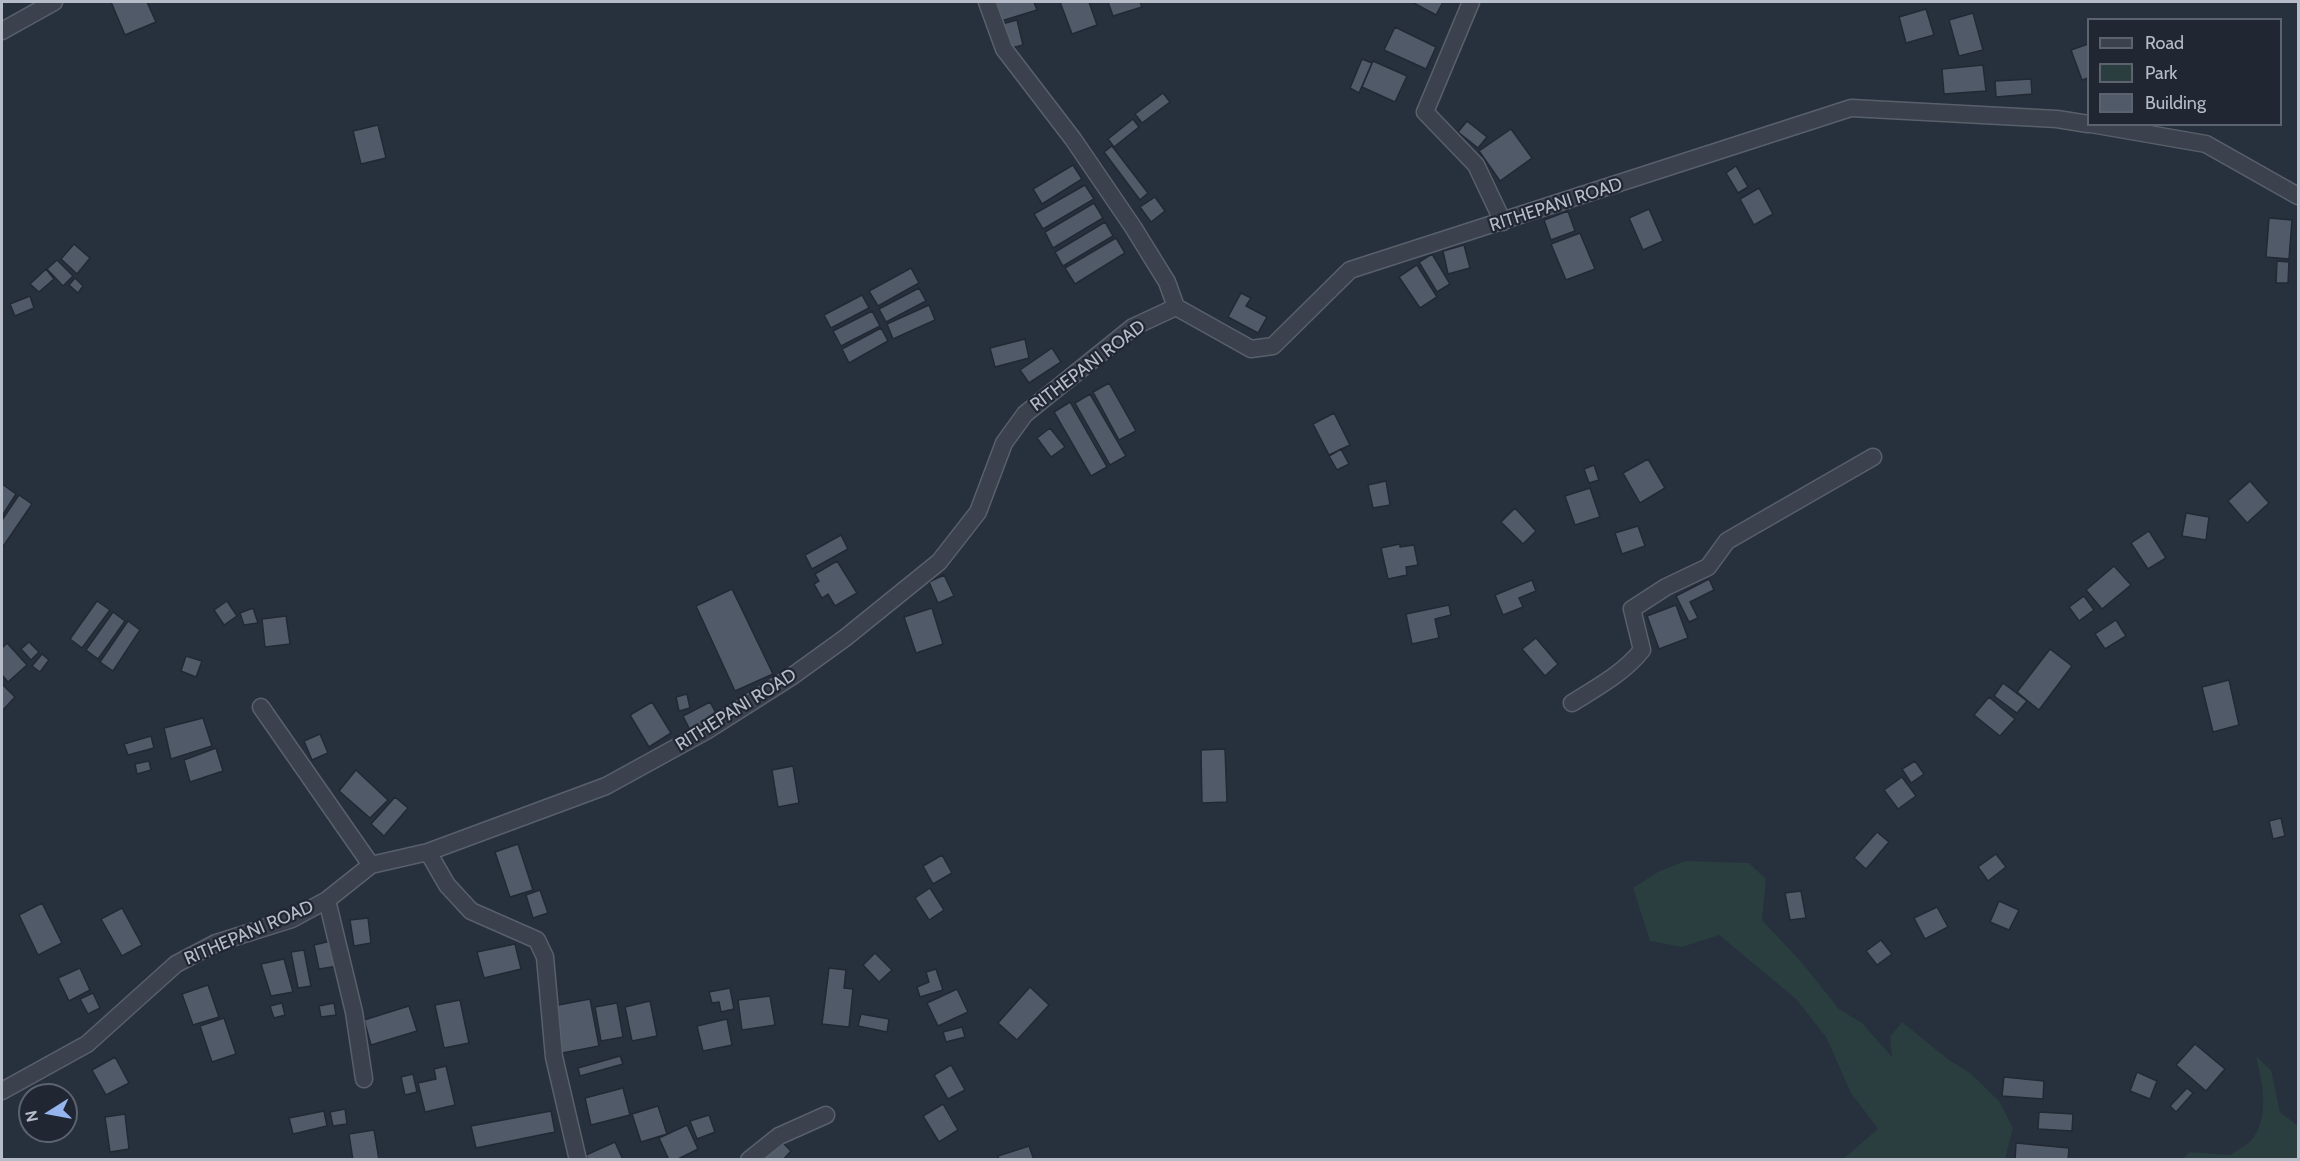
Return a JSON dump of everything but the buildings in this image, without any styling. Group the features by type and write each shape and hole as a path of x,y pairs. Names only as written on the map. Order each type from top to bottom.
{"street":[{"path":"2,31 54,2"},
{"path":"987,2 1004,49 1073,139 1133,227 1167,282 1176,307"},
{"path":"1471,2 1425,112 1476,165 1503,222"},
{"name":"RITHEPANI ROAD","path":"2,1091 87,1044 176,964 216,943 292,919 327,900 371,865 428,852 606,786 706,731 845,638 939,562 978,512 1004,443 1025,414 1133,327 1176,307 1251,349 1273,346 1350,270 1851,108 2057,119 2087,124"},
{"name":"RITHEPANI ROAD","path":"2102,126 2206,144 2298,196"},
{"path":"1572,703 1606,681 1642,650 1632,609 1666,587 1708,567 1727,541 1873,457"},
{"path":"261,707 371,865"},
{"path":"428,852 447,885 471,911 537,940 545,957 554,1057 578,1160"},
{"path":"327,900 354,1012 364,1079"},
{"path":"749,1160 778,1136 826,1115"}],"green space":[{"path":"1685,861 1749,863 1766,879 1762,920 1803,964 1839,1009 1862,1023 1892,1057 1890,1037 1902,1022 1949,1060 1970,1073 1999,1101 2013,1128 2005,1159 1843,1159 1878,1129 1851,1093 1826,1037 1796,999 1719,935 1682,947 1650,941 1633,888 1658,872"},
{"path":"2256,1056 2271,1070 2280,1112 2298,1126 2298,1159 2182,1159 2190,1152 2230,1155 2253,1138 2263,1109 2262,1087"}]}
